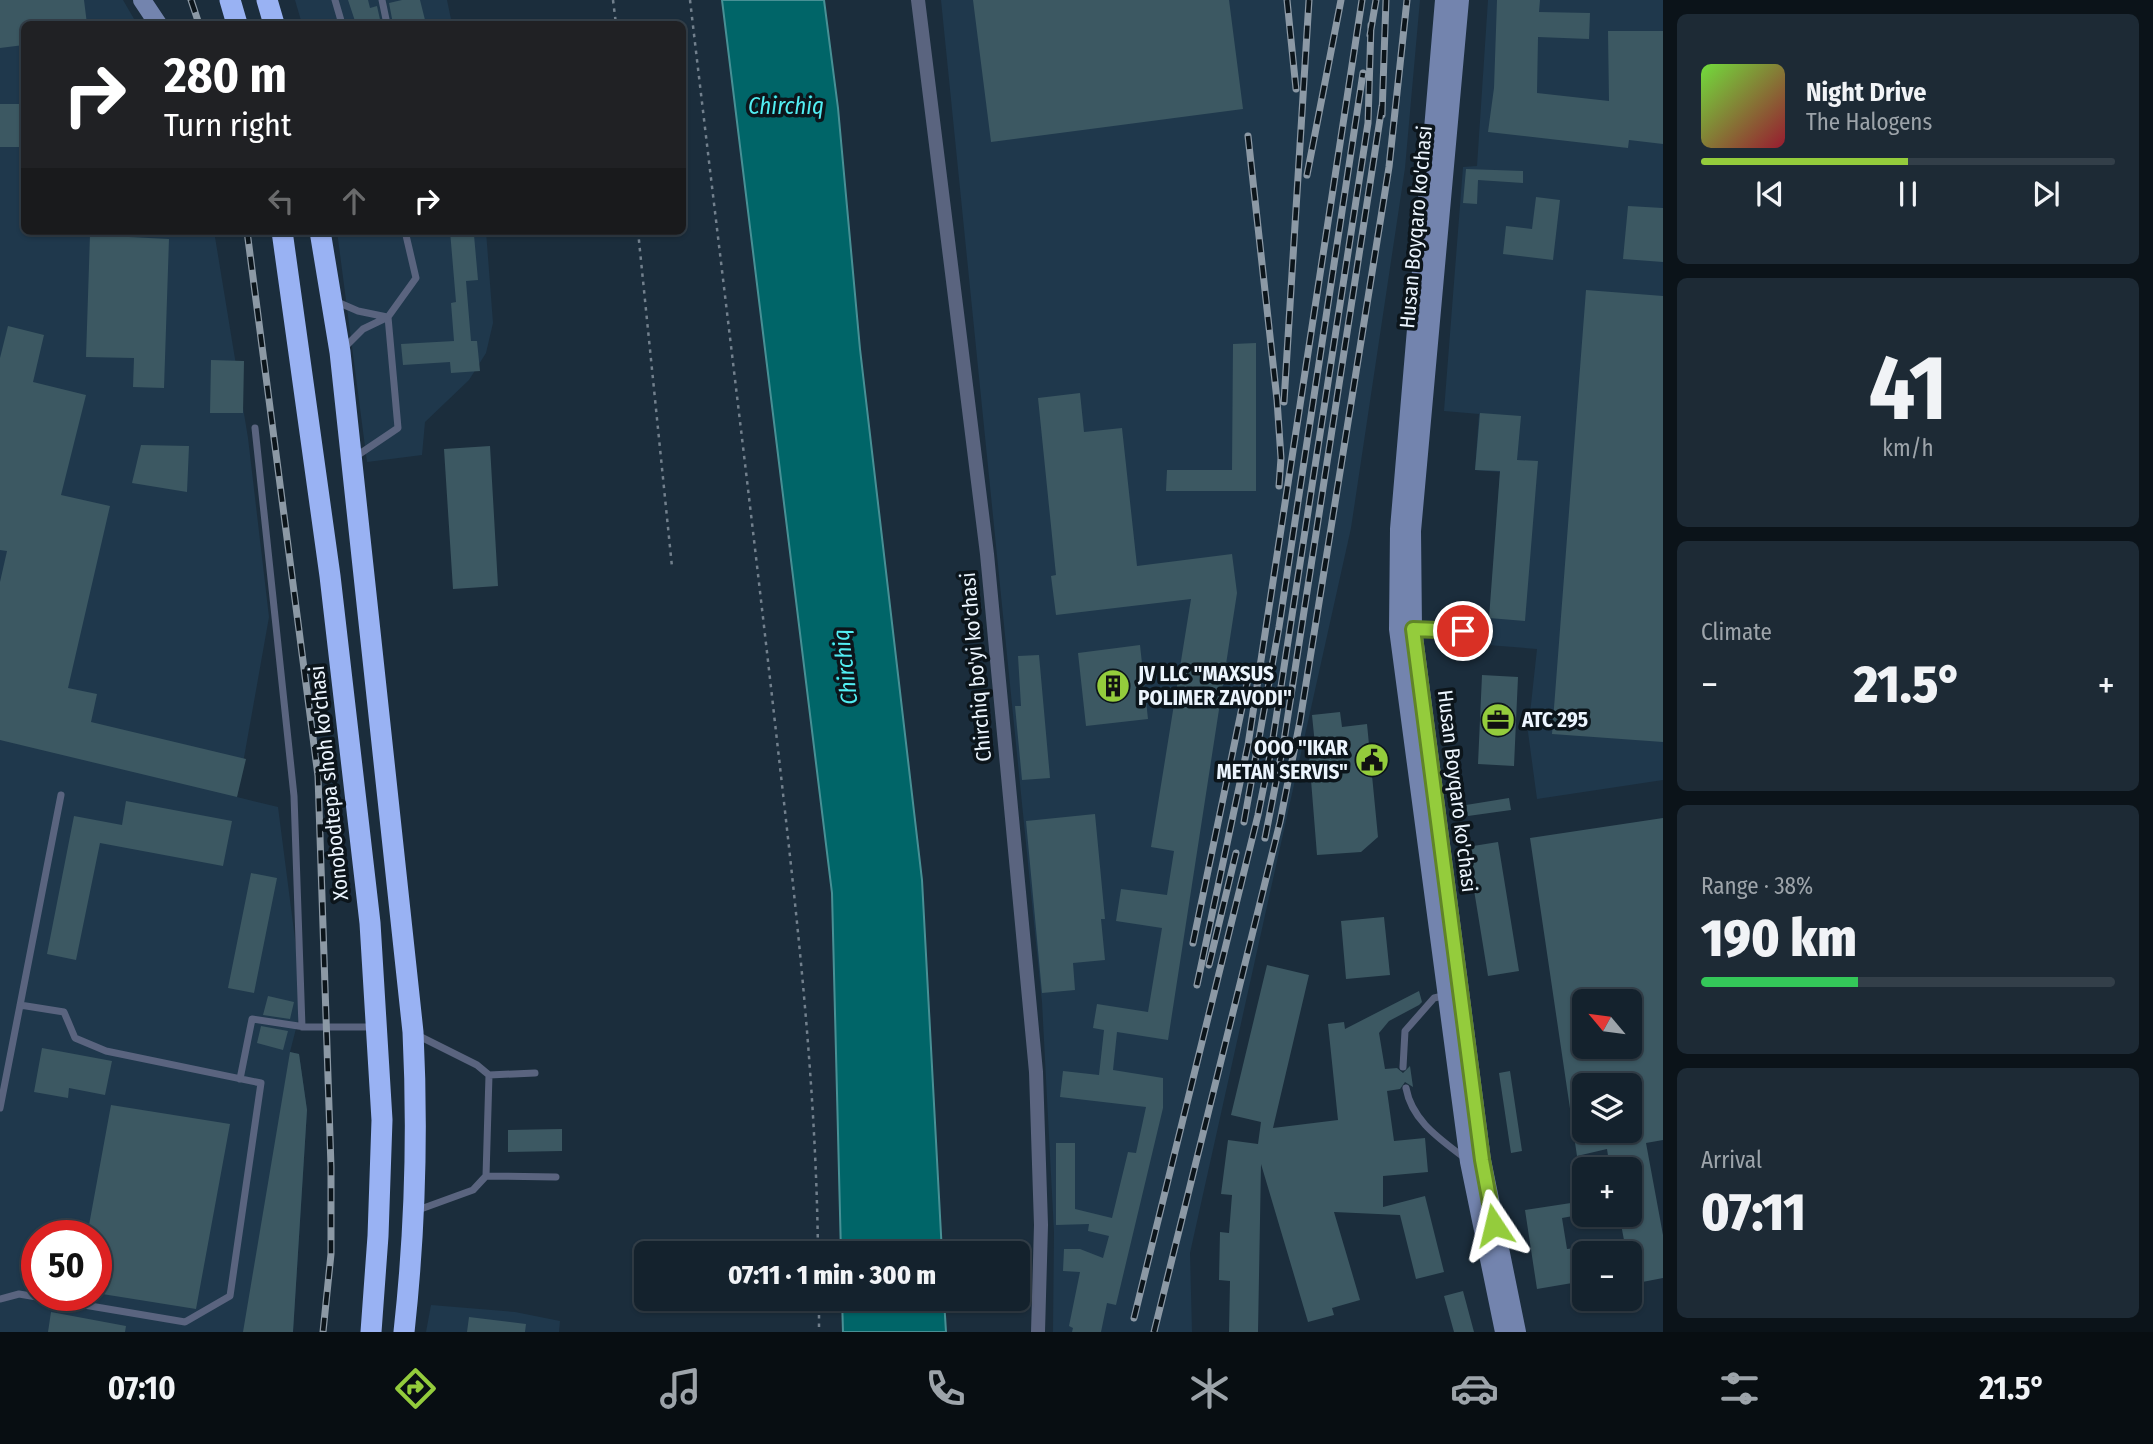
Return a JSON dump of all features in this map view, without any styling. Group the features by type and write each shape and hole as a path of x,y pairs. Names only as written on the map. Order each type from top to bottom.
{"highway":[{"path":"230,0 236,21"},
{"path":"267,0 273,21"},
{"name":"Xonobodtepa shoh ko'chasi","path":"283,235 350,740 378,1027 382,1120 371,1332"},
{"path":"321,235 340,352 413,1032 416,1086 414,1211 408,1329"}],"main road":[{"path":"142,0 156,21"},
{"name":"Husan Boyqaro ko'chasi","path":"1444,0 1399,529 1406,629 1447,995 1504,1332"},
{"name":"Husan Boyqaro ko'chasi","path":"1460,0 1412,531 1406,629 1476,1161 1517,1332"}],"street":[{"name":"Chirchiq bo'yi ko'chasi","path":"918,0 987,554 1035,1058 1041,1225 1038,1332"}],"lane":[{"path":"335,0 341,21"},
{"path":"382,0 386,21"},
{"path":"340,352 363,329 387,317 416,278 406,235"},
{"path":"332,300 358,312 387,317"},
{"path":"350,461 398,428 387,317"},
{"path":"255,428 294,796 302,1027"},
{"path":"1406,629 1488,632"},
{"path":"0,1108 61,795"},
{"path":"1403,1067 1405,1031 1434,998 1447,995"},
{"path":"0,1299 19,1294 185,1322 230,1296 261,1083 106,1051 75,1038 64,1012 20,1005"},
{"path":"240,1079 252,1019 302,1027 378,1027"},
{"path":"413,1032 477,1065 489,1075 535,1073"},
{"path":"414,1211 473,1190 486,1177 489,1075"},
{"path":"1406,1088 1409,1103 1426,1127 1476,1161"},
{"path":"486,1177 556,1177"}],"path":[{"path":"613,0 616,21"},
{"path":"690,0 742,424 796,904 817,1157 818,1241"},
{"path":"638,235 672,567"},
{"path":"819,1311 819,1332"}],"shaded area":[{"path":"0,0 123,0 135,21 21,21 21,235 215,235 248,438 269,617 237,797 278,807 303,1001 290,1052 299,1054 307,1110 293,1332 0,1332"},
{"path":"295,0 447,0 451,21 301,21"},
{"path":"941,0 1420,0 1405,168 1351,528 1190,1253 1192,1332 1053,1332 1054,1232 1042,1002"},
{"path":"1488,0 1663,0 1663,780 1537,799 1528,732 1537,649 1488,645 1500,472 1475,470 1479,414 1444,411 1463,167 1477,166"},
{"path":"338,235 486,235 493,323 486,353 469,380 425,422 422,455 367,462"},
{"path":"431,1305 515,1312 560,1321 559,1332 426,1332"}],"water":[{"name":"Chirchiq","path":"722,0 824,0 838,108 860,349 922,880 941,1241 841,1241 832,893"},
{"path":"842,1311 945,1311 946,1332 843,1332"}],"building":[{"path":"0,0 84,0 87,21 21,21 21,45 0,48"},
{"path":"348,0 368,0 370,8 377,6 380,21 355,21"},
{"path":"420,0 425,21 392,21 389,3"},
{"path":"973,0 1229,0 1243,109 991,142"},
{"path":"1497,0 1540,0 1539,12 1590,13 1589,39 1538,37 1537,93 1609,101 1608,31 1663,31 1663,144 1629,140 1628,148 1488,132 1494,88"},
{"path":"0,104 21,104 21,147 0,147"},
{"path":"1466,169 1523,171 1523,183 1478,180 1477,204 1463,203"},
{"path":"1536,197 1560,200 1553,260 1503,254 1506,226 1532,229"},
{"path":"1628,206 1663,208 1663,262 1623,259"},
{"path":"90,235 169,239 164,388 133,387 134,358 86,357"},
{"path":"450,235 474,235 478,280 466,281 471,341 477,341 480,371 451,373 450,362 403,365 401,344 454,341 451,303 456,302"},
{"path":"1586,290 1663,296 1663,742 1552,734"},
{"path":"8,326 44,335 33,382 86,395 61,495 110,506 68,688 97,694 91,722 246,759 237,797 0,740 0,582 7,551 0,550 0,358"},
{"path":"1256,343 1256,491 1166,491 1167,470 1232,470 1233,344"},
{"path":"211,360 244,361 243,413 210,413"},
{"path":"1080,393 1084,432 1122,428 1137,566 1232,554 1237,593 1168,1040 1117,1032 1113,1070 1163,1078 1163,1108 1116,1305 1107,1303 1101,1332 1072,1332 1073,1328 1069,1326 1080,1272 1063,1271 1064,1249 1080,1249 1103,1258 1109,1236 1088,1231 1089,1224 1056,1225 1056,1143 1075,1143 1075,1209 1112,1218 1128,1152 1136,1153 1146,1107 1060,1097 1063,1071 1099,1075 1104,1030 1093,1028 1097,1004 1148,1012 1162,928 1116,921 1121,889 1167,895 1174,851 1151,847 1191,599 1056,615 1051,576 1056,575 1038,398"},
{"path":"1480,413 1521,416 1517,460 1538,461 1525,621 1489,618 1500,471 1475,470"},
{"path":"141,445 189,446 187,492 132,483"},
{"path":"490,446 498,586 453,589 444,449"},
{"name":"JV LLC \"MAXSUS POLIMER ZAVODI\"","path":"1140,645 1148,719 1086,726 1078,653"},
{"path":"1039,655 1050,778 1022,780 1015,706 1021,706 1018,656"},
{"name":"ATC 295","path":"1482,675 1518,677 1514,766 1478,764"},
{"path":"1340,712 1342,727 1367,724 1378,837 1361,852 1317,855 1309,755 1316,755 1312,715"},
{"path":"1509,798 1511,810 1468,816 1466,805"},
{"path":"126,801 232,821 223,866 100,843 76,960 47,954 74,816 122,825"},
{"path":"1095,814 1105,919 1101,919 1105,960 1073,963 1075,990 1042,993 1026,821"},
{"path":"1663,818 1663,1140 1646,1143 1663,1235 1663,1278 1642,1282 1642,1241 1618,1241 1624,1240 1622,1227 1642,1227 1642,1157 1608,1157 1607,1149 1577,1156 1575,1143 1642,1143 1642,1073 1572,1073 1572,1122 1530,838"},
{"path":"1498,842 1519,971 1488,976 1467,847"},
{"path":"251,873 277,878 254,993 228,988"},
{"path":"1384,917 1390,975 1346,979 1341,921"},
{"path":"1267,965 1309,975 1273,1128 1338,1120 1328,1024 1344,1022 1345,1029 1419,991 1422,1002 1389,1021 1379,1033 1385,1069 1397,1068 1403,1073 1410,1066 1413,1087 1405,1082 1400,1089 1387,1091 1394,1141 1425,1138 1428,1172 1383,1176 1383,1207 1425,1196 1444,1272 1416,1279 1400,1215 1334,1212 1360,1300 1332,1308 1334,1315 1308,1322 1261,1164 1258,1332 1229,1332 1230,1281 1219,1280 1220,1232 1229,1233 1232,1195 1221,1194 1228,1140 1258,1144 1261,1122 1231,1115"},
{"path":"268,996 294,1002 290,1019 263,1015"},
{"path":"261,1026 288,1031 283,1050 257,1043"},
{"path":"42,1048 112,1061 105,1095 69,1088 68,1098 34,1092"},
{"path":"290,1052 299,1054 307,1110 293,1332 243,1332"},
{"path":"1510,1071 1522,1151 1511,1153 1499,1073"},
{"path":"111,1105 230,1124 196,1309 112,1296 112,1220 90,1220"},
{"path":"562,1129 562,1151 508,1152 508,1130"},
{"path":"1572,1203 1572,1216 1562,1218 1567,1249 1572,1248 1572,1283 1537,1289 1525,1210"},
{"path":"1463,1291 1474,1332 1454,1332 1444,1296"},
{"path":"51,1312 126,1326 125,1332 48,1332"},
{"path":"469,1317 526,1324 525,1332 467,1332"}],"railway":[{"path":"191,0 198,21"},
{"path":"1287,0 1296,89"},
{"path":"1284,402 1309,0"},
{"path":"1307,175 1341,0"},
{"path":"1197,985 1248,745 1362,0"},
{"path":"1370,35 1376,0"},
{"path":"1382,115 1386,0"},
{"path":"1154,1332 1280,822 1300,721 1389,167 1407,0"},
{"path":"1134,1318 1258,815 1272,745 1368,123 1371,25"},
{"path":"1244,822 1279,627 1363,73"},
{"path":"1265,838 1284,741 1382,106"},
{"path":"1248,136 1277,400 1281,458 1279,486"},
{"path":"248,235 318,776 331,1167 331,1254 323,1332"},
{"path":"1193,943 1250,669"},
{"path":"1209,965 1236,853"}],"place":[{"name":"JV LLC \"MAXSUS POLIMER ZAVODI\"","path":"1113,686"},
{"name":"ATC 295","path":"1498,720"},
{"name":"OOO \"IKAR METAN SERVIS\"","path":"1372,760"}],"route":[{"path":"1463,631 1413,629 1482,1160 1494,1225"}]}
